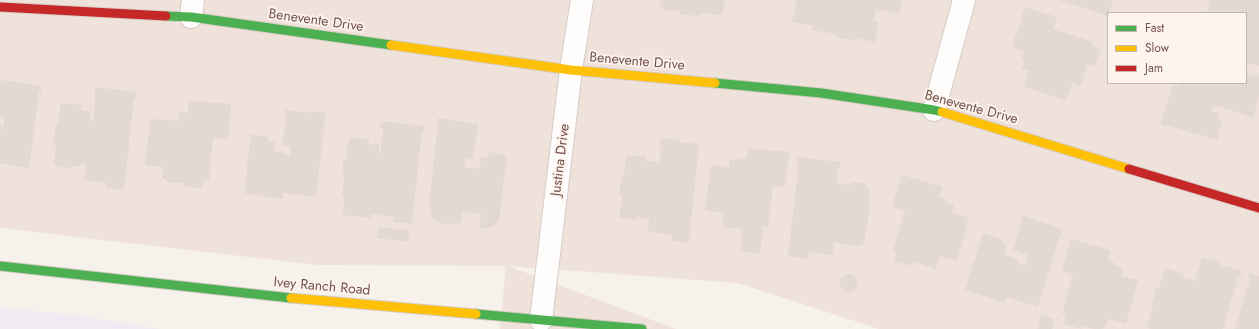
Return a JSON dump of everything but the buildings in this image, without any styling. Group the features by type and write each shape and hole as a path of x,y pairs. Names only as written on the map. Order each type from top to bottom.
{"street":[{"name":"Justina Drive","path":"542,320 571,70 582,0"},
{"path":"934,110 964,0"},
{"name":"Benevente Drive","path":"0,7 192,9 571,70 821,93 934,110 1259,208"},
{"name":"Ivey Ranch Road","path":"0,266 291,298 642,329"}],"shaded area":[{"path":"0,0 1259,0 1259,329 879,329 738,283 508,266 676,329 500,329 506,266 317,265 0,228"},
{"path":"0,308 76,315 160,329 0,329"}],"traffic: fast":[{"path":"166,16 191,17 391,45"},
{"path":"715,83 821,93 942,112"},
{"path":"0,266 291,298"},
{"path":"476,314 642,329"}],"traffic: slow":[{"path":"391,45 571,70 715,83"},
{"path":"942,112 1129,169"},
{"path":"291,298 476,314"}],"traffic: jam":[{"path":"0,7 166,16"},
{"path":"1129,169 1259,208"}]}
